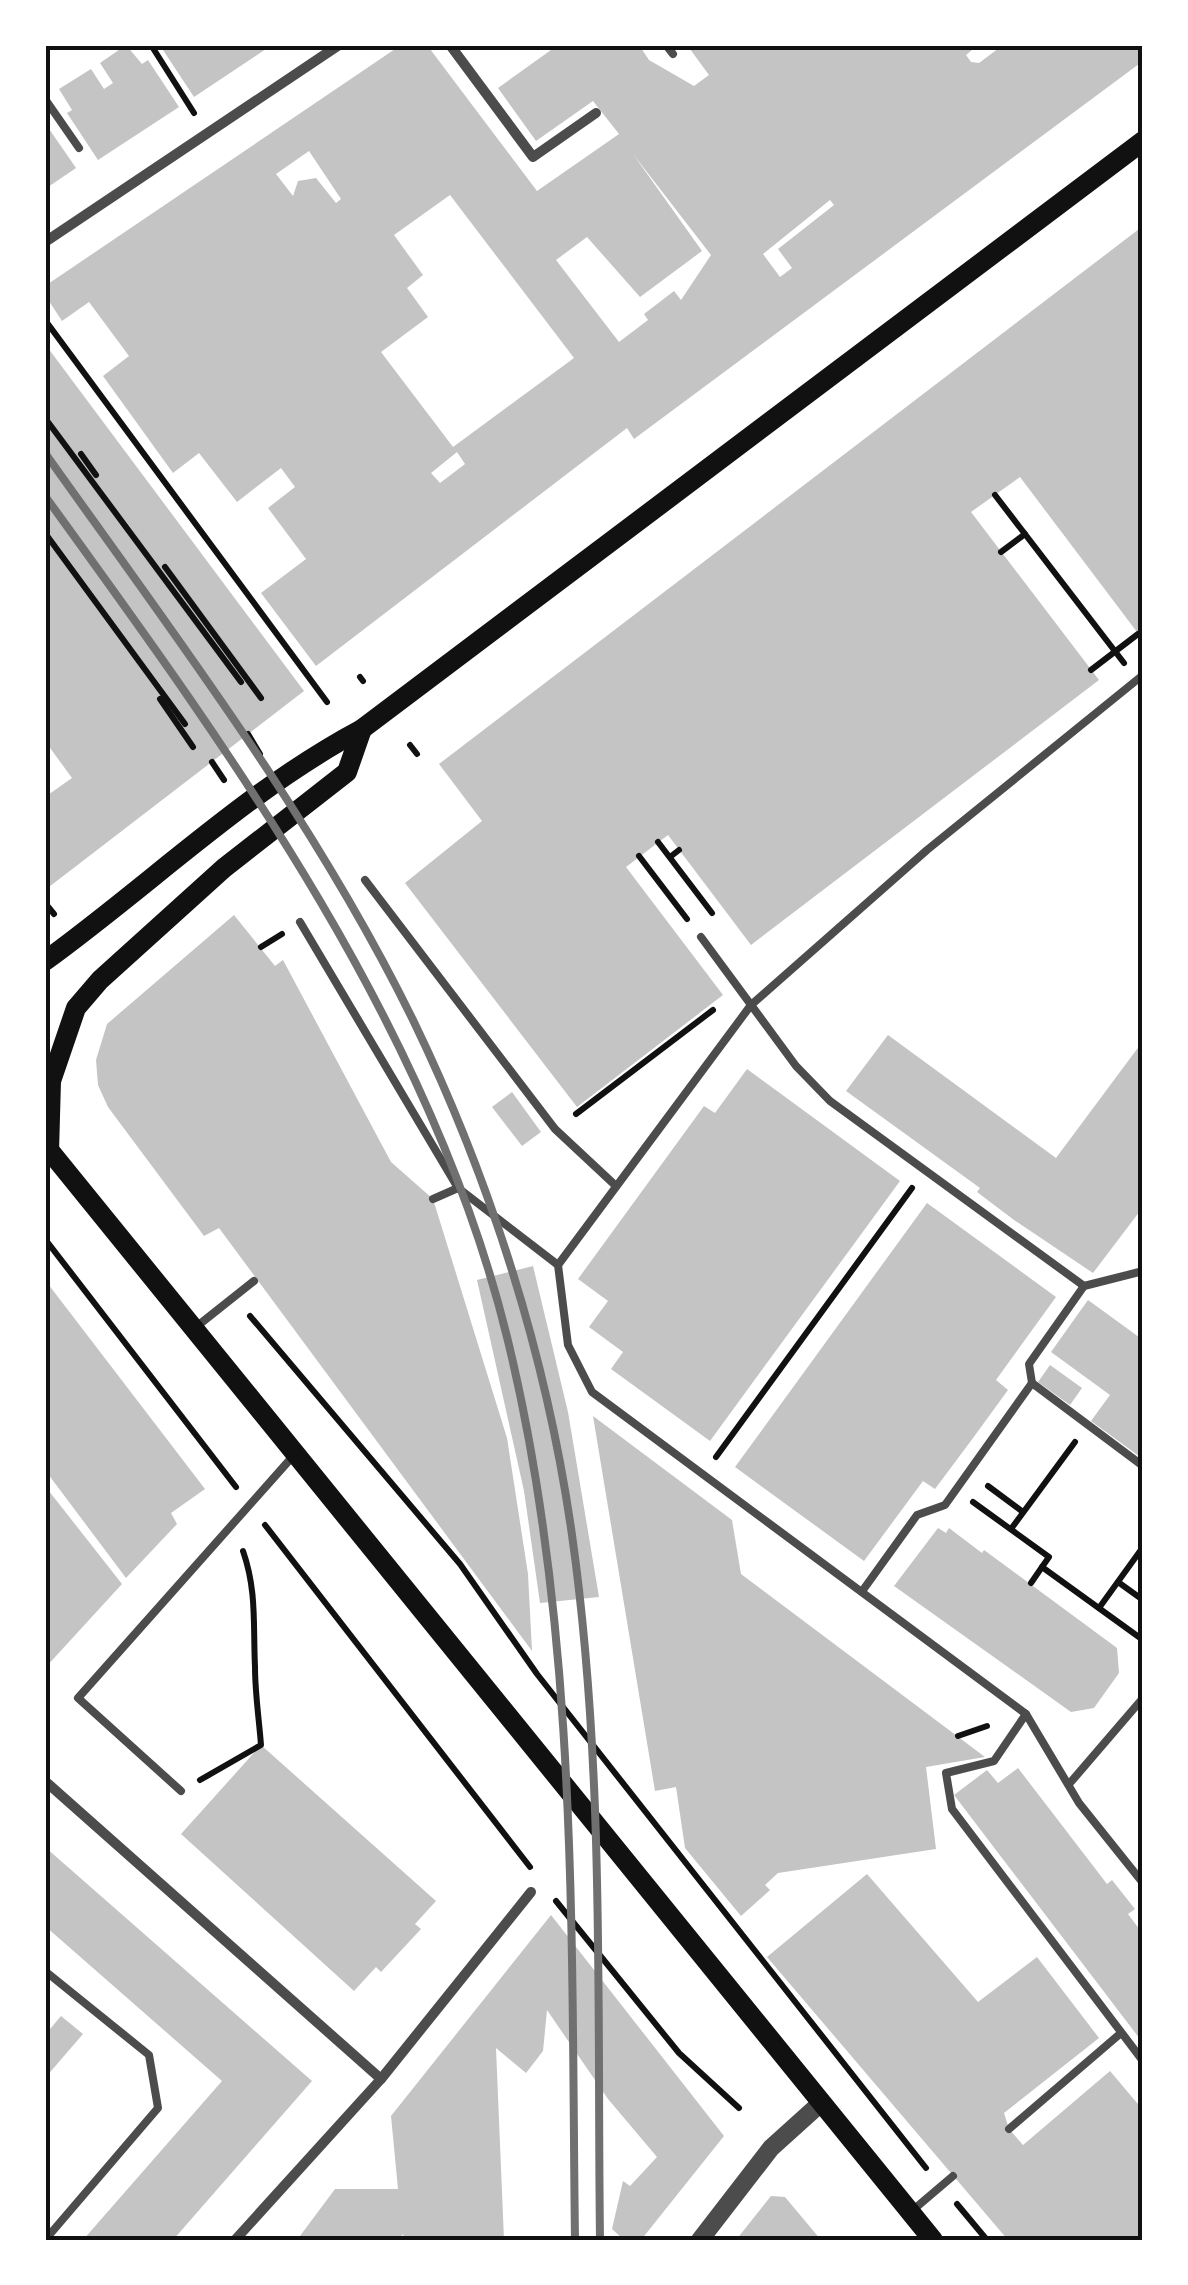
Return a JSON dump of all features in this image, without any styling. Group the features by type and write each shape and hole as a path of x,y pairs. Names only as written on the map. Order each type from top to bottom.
{"main road":[{"path":"45,961 234,815 326,748 362,729 1143,141"},
{"path":"362,729 347,772 224,868 100,980 76,1008 51,1081 47,1148 297,1451 932,2240"}],"street":[{"path":"450,45 533,156 596,113"},
{"path":"45,242 334,46"},
{"path":"45,1781 381,2078"},
{"path":"235,2240 381,2078 531,1892"},
{"path":"700,2240 771,2148 822,2102"}],"lane":[{"path":"666,45 674,54"},
{"path":"45,100 79,148"},
{"path":"1140,677 927,850 751,1005 558,1265 568,1345 592,1392 1026,1714 1079,1803 1143,1883"},
{"path":"364,880 555,1130 616,1186"},
{"path":"300,922 458,1188 558,1265"},
{"path":"700,937 810,1084 1084,1286"},
{"path":"433,1200 458,1188"},
{"path":"863,1590 917,1515 945,1505 956,1490 1032,1383 1029,1364 1084,1286 1143,1271"},
{"path":"196,1328 254,1281"},
{"path":"1032,1383 1143,1466"},
{"path":"181,1791 78,1698 297,1451"},
{"path":"1070,1783 1143,1698"},
{"path":"1026,1714 994,1761 946,1773 952,1809 1143,2062"},
{"path":"45,1971 150,2055 158,2108 45,2240"},
{"path":"1009,2129 1122,2033"},
{"path":"910,2213 953,2176"}],"path":[{"path":"151,45 206,131"},
{"path":"45,320 327,702"},
{"path":"45,418 240,682"},
{"path":"82,454 96,475"},
{"path":"995,494 1115,652 1140,677"},
{"path":"45,533 185,724"},
{"path":"1001,552 1025,534"},
{"path":"165,568 260,698"},
{"path":"1091,670 1138,634"},
{"path":"160,699 193,747"},
{"path":"248,734 260,754"},
{"path":"410,745 417,754"},
{"path":"212,762 224,780"},
{"path":"658,842 724,928"},
{"path":"670,857 679,850"},
{"path":"639,856 700,937"},
{"path":"555,1130 739,990"},
{"path":"703,1474 926,1170"},
{"path":"45,1239 532,1871"},
{"path":"233,1296 460,1564 537,1674 987,2240"},
{"path":"1010,1530 1087,1424"},
{"path":"969,1472 1023,1512"},
{"path":"956,1490 1049,1557 1030,1583"},
{"path":"181,1791 262,1745 254,1593 239,1541"},
{"path":"1099,1608 1143,1548"},
{"path":"1042,1567 1143,1640"},
{"path":"1118,1582 1143,1600"},
{"path":"553,1898 679,2053 739,2108"}],"building":[{"path":"126,45 142,64 148,60 179,107 98,160 67,113 72,110 59,89 91,69 104,89 113,83 100,63"},
{"path":"170,45 272,45 194,97 163,50"},
{"path":"401,45 427,45 537,191 619,134 593,101 536,141 498,88 558,45 639,45 649,60 694,86 709,75 687,45 978,45 966,55 971,62 979,63 999,48 997,45 1143,45 1143,61 634,439 627,428 316,666 261,593 306,559 268,508 295,487 281,468 237,502 199,453 173,473 103,376 129,356 89,302 62,321 45,295 45,286","holes":["309,151 341,199 336,203 316,178 298,181 293,196 276,174","633,154 711,255 681,300 674,291 644,314 648,320 619,342 556,260 587,237 640,297 702,251","450,195 574,358 453,447 381,352 428,317 407,288 423,275 394,235","830,200 834,205 778,249 792,268 780,277 763,254","457,452 465,464 440,483 431,473"]},
{"path":"45,123 76,168 45,189"},
{"path":"1143,226 1143,640 1020,477 971,512 1099,680 751,945 668,835 626,867 723,995 577,1107 405,883 482,821 439,764"},
{"path":"45,344 304,691 45,890 45,797 72,778 45,741"},
{"path":"234,915 275,966 283,960 391,1162 433,1199 507,1438 528,1574 532,1651 219,1228 204,1236 108,1107 98,1085 96,1060 107,1024"},
{"path":"888,1035 1056,1158 1143,1041 1143,1207 1093,1273 1014,1220 977,1192 980,1188 846,1091"},
{"path":"747,1069 900,1181 710,1441 611,1369 623,1352 589,1327 608,1301 578,1279 704,1106 715,1113"},
{"path":"512,1092 541,1132 522,1146 492,1107"},
{"path":"927,1203 1056,1297 996,1380 1008,1390 935,1489 923,1481 864,1561 735,1467"},
{"path":"533,1266 568,1412 599,1597 540,1603 524,1491 477,1280"},
{"path":"45,1280 205,1489 171,1513 177,1524 126,1578 45,1470"},
{"path":"1088,1300 1143,1340 1143,1459 1091,1421 1110,1395 1051,1352"},
{"path":"1050,1365 1082,1388 1070,1405 1038,1382"},
{"path":"593,1416 732,1520 741,1574 985,1757 926,1767 936,1849 778,1873 765,1885 770,1890 741,1916 685,1848 676,1787 655,1791"},
{"path":"45,1486 122,1584 45,1668"},
{"path":"938,1528 946,1533 949,1528 982,1553 984,1550 1117,1648 1119,1673 1094,1708 1071,1712 894,1586"},
{"path":"261,1745 436,1901 415,1924 421,1929 381,1972 376,1967 354,1991 181,1834"},
{"path":"1018,1768 1107,1884 1112,1880 1135,1909 1128,1914 1143,1934 1143,2043 954,1795 987,1770 998,1783"},
{"path":"45,1847 312,2081 173,2240 83,2240 222,2081 45,1926"},
{"path":"867,1874 978,2002 1037,1957 1099,2038 1004,2113 1009,2129 1023,2145 1110,2071 1143,2110 1143,2240 1008,2240 767,1957"},
{"path":"551,1915 724,2136 641,2240 624,2240 612,2229 623,2181 630,2186 657,2157 608,2099 547,2010 543,2051 526,2073 496,2048 504,2240 404,2240 403,2234 399,2240 297,2240 335,2189 398,2189 391,2116"},
{"path":"61,2016 83,2034 45,2078 45,2035"},
{"path":"771,2196 785,2197 821,2240 736,2240"}],"railway":[{"path":"45,453 241,729 374,945 441,1081 512,1272 548,1402 583,1623 595,1799 600,2240"},
{"path":"45,496 185,692 318,897 377,1004 430,1113 474,1226 508,1341 531,1451 548,1563 567,1788 575,2240"}]}
